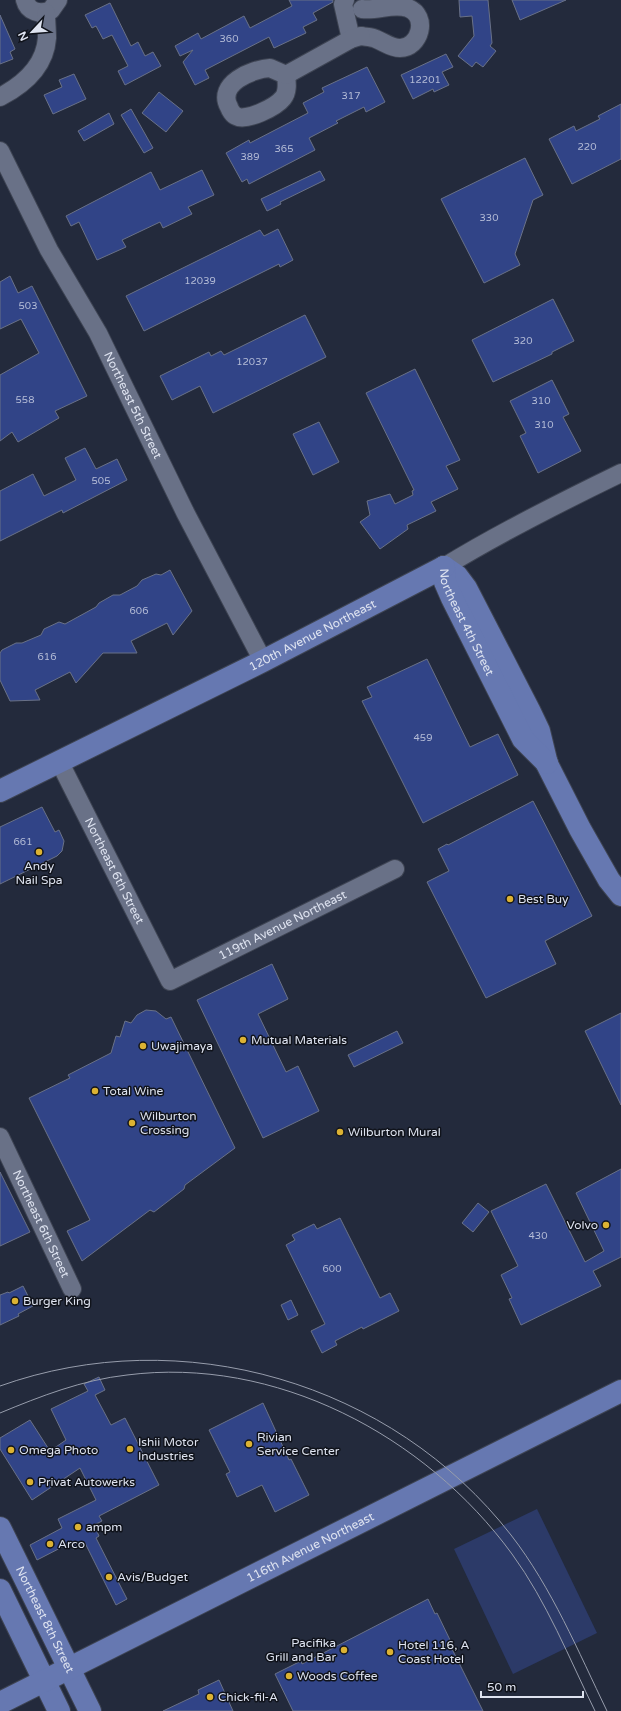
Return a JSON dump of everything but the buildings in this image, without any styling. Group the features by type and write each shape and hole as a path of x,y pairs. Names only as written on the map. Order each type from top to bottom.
{"main road":[{"name":"120th Avenue Northeast","path":"0,791 263,661 444,567"},
{"name":"Northeast 4th Street","path":"444,567 457,576 466,588 539,731 548,764 593,854 609,880 621,895"},
{"name":"116th Avenue Northeast","path":"0,1703 621,1391"},
{"name":"Northeast 8th Street","path":"0,1528 90,1711"},
{"path":"0,1590 59,1711"}],"street":[{"path":"0,97 24,82 38,66 44,52 52,6 34,12 25,0"},
{"path":"345,0 343,4 356,38"},
{"path":"286,75 356,38 375,39 389,46 400,48 410,44 417,38 420,30 420,21 416,13 409,8 398,6 371,11 358,5 356,38"},
{"name":"Northeast 5th Street","path":"0,151 49,250 98,333 185,512 263,661"},
{"name":"120th Avenue Northeast","path":"444,567 470,551 535,516 621,473"},
{"name":"Northeast 6th Street","path":"59,761 170,981"},
{"name":"119th Avenue Northeast","path":"170,981 396,869"},
{"name":"Northeast 6th Street","path":"0,1137 72,1288"}],"shaded area":[{"path":"537,1509 597,1633 513,1674 454,1549"}],"tram line":[{"path":"0,1386 69,1367 140,1360 210,1364 279,1379 345,1403 407,1438 462,1482 511,1535 526,1555 552,1598 607,1711"},
{"path":"0,1413 46,1395 110,1377 182,1372 237,1378 291,1392 342,1413 391,1440 436,1473 477,1511 525,1572 547,1611 595,1711"}],"place":[{"name":"Andy Nail Spa","path":"39,852"},
{"name":"Best Buy","path":"510,899"},
{"name":"Mutual Materials","path":"243,1040"},
{"name":"Uwajimaya","path":"143,1046"},
{"name":"Total Wine","path":"95,1091"},
{"name":"Wilburton Crossing","path":"132,1123"},
{"name":"Wilburton Mural","path":"340,1132"},
{"name":"Volvo","path":"606,1225"},
{"name":"Burger King","path":"15,1301"},
{"name":"Rivian Service Center","path":"249,1444"},
{"name":"Ishii Motor Industries","path":"130,1449"},
{"name":"Omega Photo","path":"11,1450"},
{"name":"Privat Autowerks","path":"30,1482"},
{"name":"ampm","path":"78,1527"},
{"name":"Arco","path":"50,1544"},
{"name":"Avis/Budget","path":"109,1577"},
{"name":"Pacifika Grill and Bar","path":"344,1650"},
{"name":"Hotel 116, A Coast Hotel","path":"390,1652"},
{"name":"Woods Coffee","path":"289,1676"},
{"name":"Chick-fil-A","path":"210,1697"}]}
